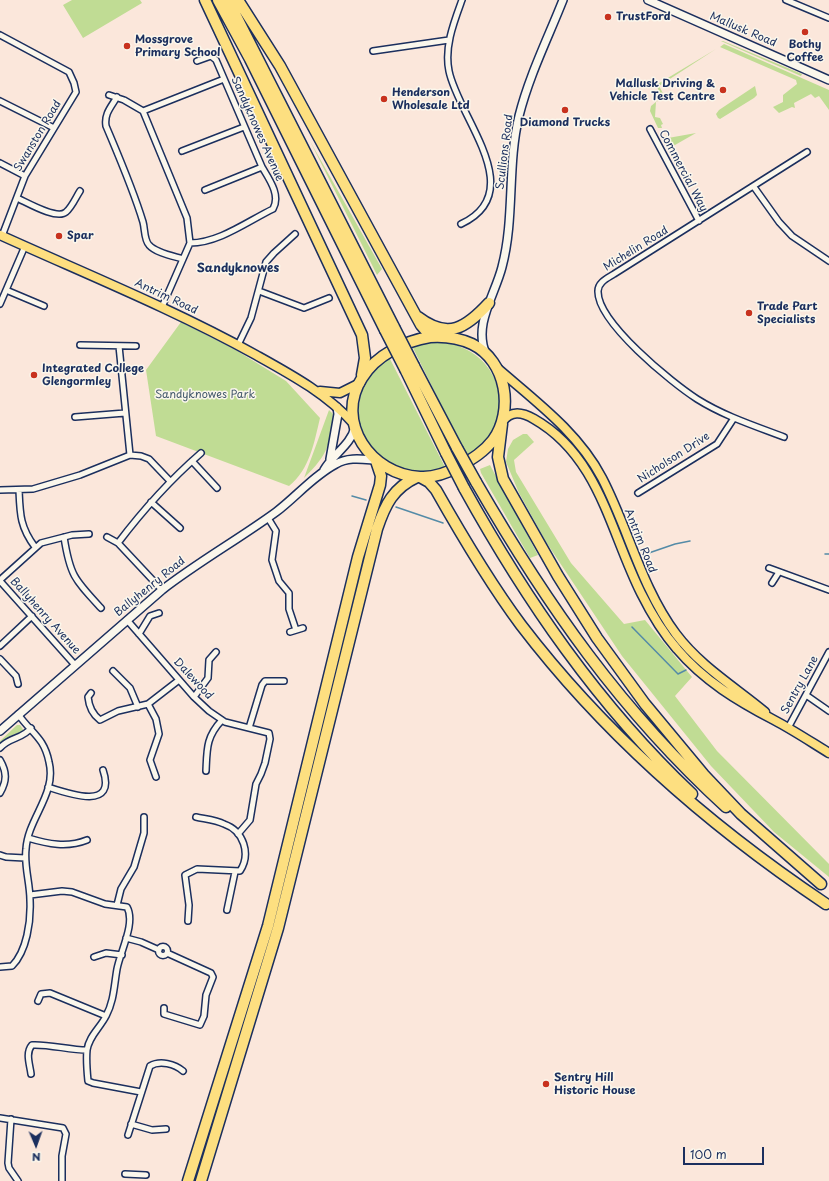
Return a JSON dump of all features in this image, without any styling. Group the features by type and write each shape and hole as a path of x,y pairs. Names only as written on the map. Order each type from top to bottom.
{"highway":[{"path":"218,0 390,328"},
{"path":"228,0 260,60 410,369 446,453 464,488 512,572 542,619 608,704 653,755 714,815 763,857 827,905"},
{"path":"238,0 283,72 416,316 427,332 472,344 490,359 504,389 505,405 498,457 503,479 558,576 597,638 645,704 704,775 741,814 825,886"},
{"path":"188,1181 249,992 277,893 358,557 380,485 381,476 375,461 360,440 355,426 354,406 365,358 362,335 206,2"},
{"path":"416,316 434,327 450,330 470,322 487,307"},
{"path":"360,381 378,360 400,347 421,338 441,336"},
{"path":"410,369 545,597 600,672 633,711 708,790 744,823 825,886"},
{"path":"200,1181 280,922 377,529 388,500 399,488 418,477 435,476 448,472 477,456 493,441 502,423"},
{"path":"375,461 395,472 418,477 429,482 436,490 470,549 521,624 597,715 656,772 695,805 758,856 827,905"}],"main road":[{"name":"Scullions Road","path":"490,359 481,338 487,307 498,281 505,253 519,117 533,73 563,0"},
{"name":"Mallusk Road","path":"648,0 829,80"},
{"name":"Antrim Road","path":"1,236 162,307 238,345 317,390 337,407 355,426"},
{"name":"Scullions Road","path":"441,336 465,328 474,323 487,307"},
{"name":"Antrim Road","path":"490,359 561,424 586,453 607,490 647,586 663,615 677,636 707,666 775,720"},
{"name":"Antrim Road","path":"317,390 335,394 340,393 360,381"},
{"path":"329,461 336,429 337,407"},
{"name":"Antrim Road","path":"502,423 509,415 514,413 523,414 551,430 570,447 580,459 594,482 640,593 655,620 689,662 715,684 750,708 775,720 829,753"},
{"name":"Ballyhenry Road","path":"323,472 329,461 350,439 355,426"},
{"name":"Ballyhenry Road","path":"0,731 162,590 268,518 323,472 336,464 348,460 375,461"}],"street":[{"path":"461,224 476,216 484,208 488,198 489,175 482,144 450,79 447,61 449,40 462,0"},
{"path":"786,0 829,18"},
{"name":"Swanston Road","path":"0,35 68,72 74,83 76,92 25,176 1,236"},
{"path":"374,51 449,40"},
{"name":"Sandyknowes Avenue","path":"190,243 205,242 274,209 276,204 276,195 244,127 216,60 211,56 197,61"},
{"path":"143,111 224,79"},
{"path":"110,95 117,97 143,111 187,218 190,243 162,307"},
{"path":"117,97 108,111 105,120 106,126 146,230 145,239 149,246 160,252 183,259"},
{"path":"0,100 54,128"},
{"path":"182,151 244,127"},
{"name":"Commercial Way","path":"650,130 699,221"},
{"name":"Michelin Road","path":"784,438 734,418 698,399 666,377 643,356 620,331 599,299 598,290 600,284 807,152"},
{"path":"0,163 25,176"},
{"path":"205,190 262,167"},
{"path":"754,186 779,222 792,236 829,261"},
{"path":"17,198 57,215 65,213 69,209 80,191"},
{"path":"238,345 251,318 266,262 295,234"},
{"path":"0,304 25,246"},
{"path":"6,290 44,306"},
{"path":"259,291 304,308 329,298"},
{"path":"80,345 136,346"},
{"path":"119,346 130,455"},
{"path":"74,416 125,413"},
{"name":"Nicholson Drive","path":"638,493 717,444 734,418"},
{"path":"118,543 170,481 201,452"},
{"path":"0,490 33,489 54,483 130,455 141,456 149,459 170,481"},
{"path":"192,461 217,488"},
{"path":"19,490 21,522 24,532 35,547"},
{"path":"151,502 180,528"},
{"path":"268,518 276,531 272,560 279,581 289,593 289,609 296,630"},
{"path":"0,581 41,543 64,537 89,534"},
{"path":"64,537 70,570 74,578 101,608"},
{"path":"107,537 118,543 162,590"},
{"path":"769,568 829,590"},
{"path":"772,583 779,572"},
{"name":"Ballyhenry Avenue","path":"0,581 75,665"},
{"path":"139,634 150,616 159,614"},
{"path":"0,646 32,616"},
{"name":"Dalewood","path":"126,620 194,697 222,720 269,733 270,739 262,774 256,784 250,820 238,834"},
{"path":"290,632 303,628"},
{"path":"194,697 208,678 209,660 216,652"},
{"name":"Sentry Lane","path":"788,728 829,652"},
{"path":"0,659 16,676 18,684"},
{"path":"113,671 130,688 138,707"},
{"path":"249,728 262,685 269,679 284,681"},
{"path":"90,693 88,697 89,704 94,715 100,720 118,710 148,704 179,680"},
{"path":"806,695 829,711"},
{"path":"148,704 156,719 159,734 150,760 156,777"},
{"path":"0,967 12,966 21,953 29,921 30,895 25,858 28,838 43,804 48,788 50,763 41,739 18,714"},
{"path":"206,771 208,740 212,730 222,720"},
{"path":"0,748 5,742 25,735 31,728"},
{"path":"0,760 4,766 6,780 0,793"},
{"path":"48,788 81,796 98,795 105,790 106,786 103,770"},
{"path":"117,905 121,889 134,867 139,844 144,833 144,816"},
{"path":"188,921 190,905 185,876 197,869 235,872 240,871 242,869 246,853 245,846 238,834 226,824 196,817"},
{"path":"28,838 49,844 78,843 87,840"},
{"path":"0,855 6,857 25,858"},
{"path":"228,910 235,872"},
{"path":"30,895 62,891 72,892 100,902 128,908 131,913 122,955 117,968 114,997 106,1016 90,1040 87,1050 88,1081 141,1092"},
{"path":"126,938 141,942 159,950 163,947 167,949 168,952 211,973 213,977 206,995 204,1016 200,1025 164,1014 164,1008"},
{"path":"94,957 106,952 122,955"},
{"path":"38,1001 41,994 50,993 106,1016"},
{"path":"31,1074 28,1057 29,1048 32,1046 39,1045 71,1050 87,1050"},
{"path":"128,1135 150,1066 156,1062 175,1066 183,1071"},
{"path":"0,1118 64,1128 66,1134 62,1156 62,1181"},
{"path":"11,1119 8,1163 9,1168 18,1181"},
{"path":"131,1124 152,1130 166,1129"},
{"path":"125,1174 143,1175 140,1181"}],"green space":[{"path":"72,0 140,0 142,3 83,38 63,5"},
{"path":"721,41 723,41 802,74 801,76"},
{"path":"724,44 829,90 829,110 819,96 815,98 811,94 794,103 795,108 792,107 779,113 773,107 783,102 783,95 797,84 796,80 720,47"},
{"path":"716,49 659,86 665,97 656,102 655,117 660,118 663,124 661,125 662,128 658,128 650,111 651,106 662,97 656,85"},
{"path":"755,86 757,95 754,98 720,119 718,118 716,114 719,110"},
{"path":"696,133 668,149 664,141 666,136 668,138"},
{"path":"310,141 382,269 377,275"},
{"name":"Sandyknowes Park","path":"181,322 234,349 286,381 320,418 313,446 306,464 302,472 289,486 156,436 146,370"},
{"path":"430,342 455,345 479,357 490,370 497,385 500,401 498,417 492,433 482,446 467,457 412,346"},
{"path":"389,357 445,467 427,472 410,472 395,468 381,460 370,448 362,434 359,417 360,399 364,386 371,375"},
{"path":"329,410 333,414 329,442 319,462 304,478"},
{"path":"523,434 527,434 534,442 514,460 516,472 571,563 624,624 645,620 692,677 675,696 717,751 829,864 829,877 774,832 711,766 622,656 546,542 519,493 506,462 508,449 513,440"},
{"path":"490,465 538,555 530,558 481,473 480,469"},
{"path":"17,725 20,725 24,731 10,736 0,744 0,741"}],"waterway":[{"path":"352,496 366,500"},
{"path":"396,507 443,523"},
{"path":"643,555 675,544 690,541"},
{"path":"632,627 678,674 686,670"}],"place":[{"name":"TrustFord","path":"608,17"},
{"name":"Bothy Coffee","path":"805,32"},
{"name":"Mossgrove Primary School","path":"127,46"},
{"name":"Mallusk Driving & Vehicle Test Centre","path":"723,90"},
{"name":"Henderson Wholesale Ltd","path":"384,99"},
{"name":"Diamond Trucks","path":"565,110"},
{"name":"Spar","path":"59,236"},
{"name":"Trade Part Specialists","path":"749,313"},
{"name":"Integrated College Glengormley","path":"34,375"},
{"name":"Sentry Hill Historic House","path":"546,1084"}],"district":[{"name":"Sandyknowes","path":"238,269"}]}
